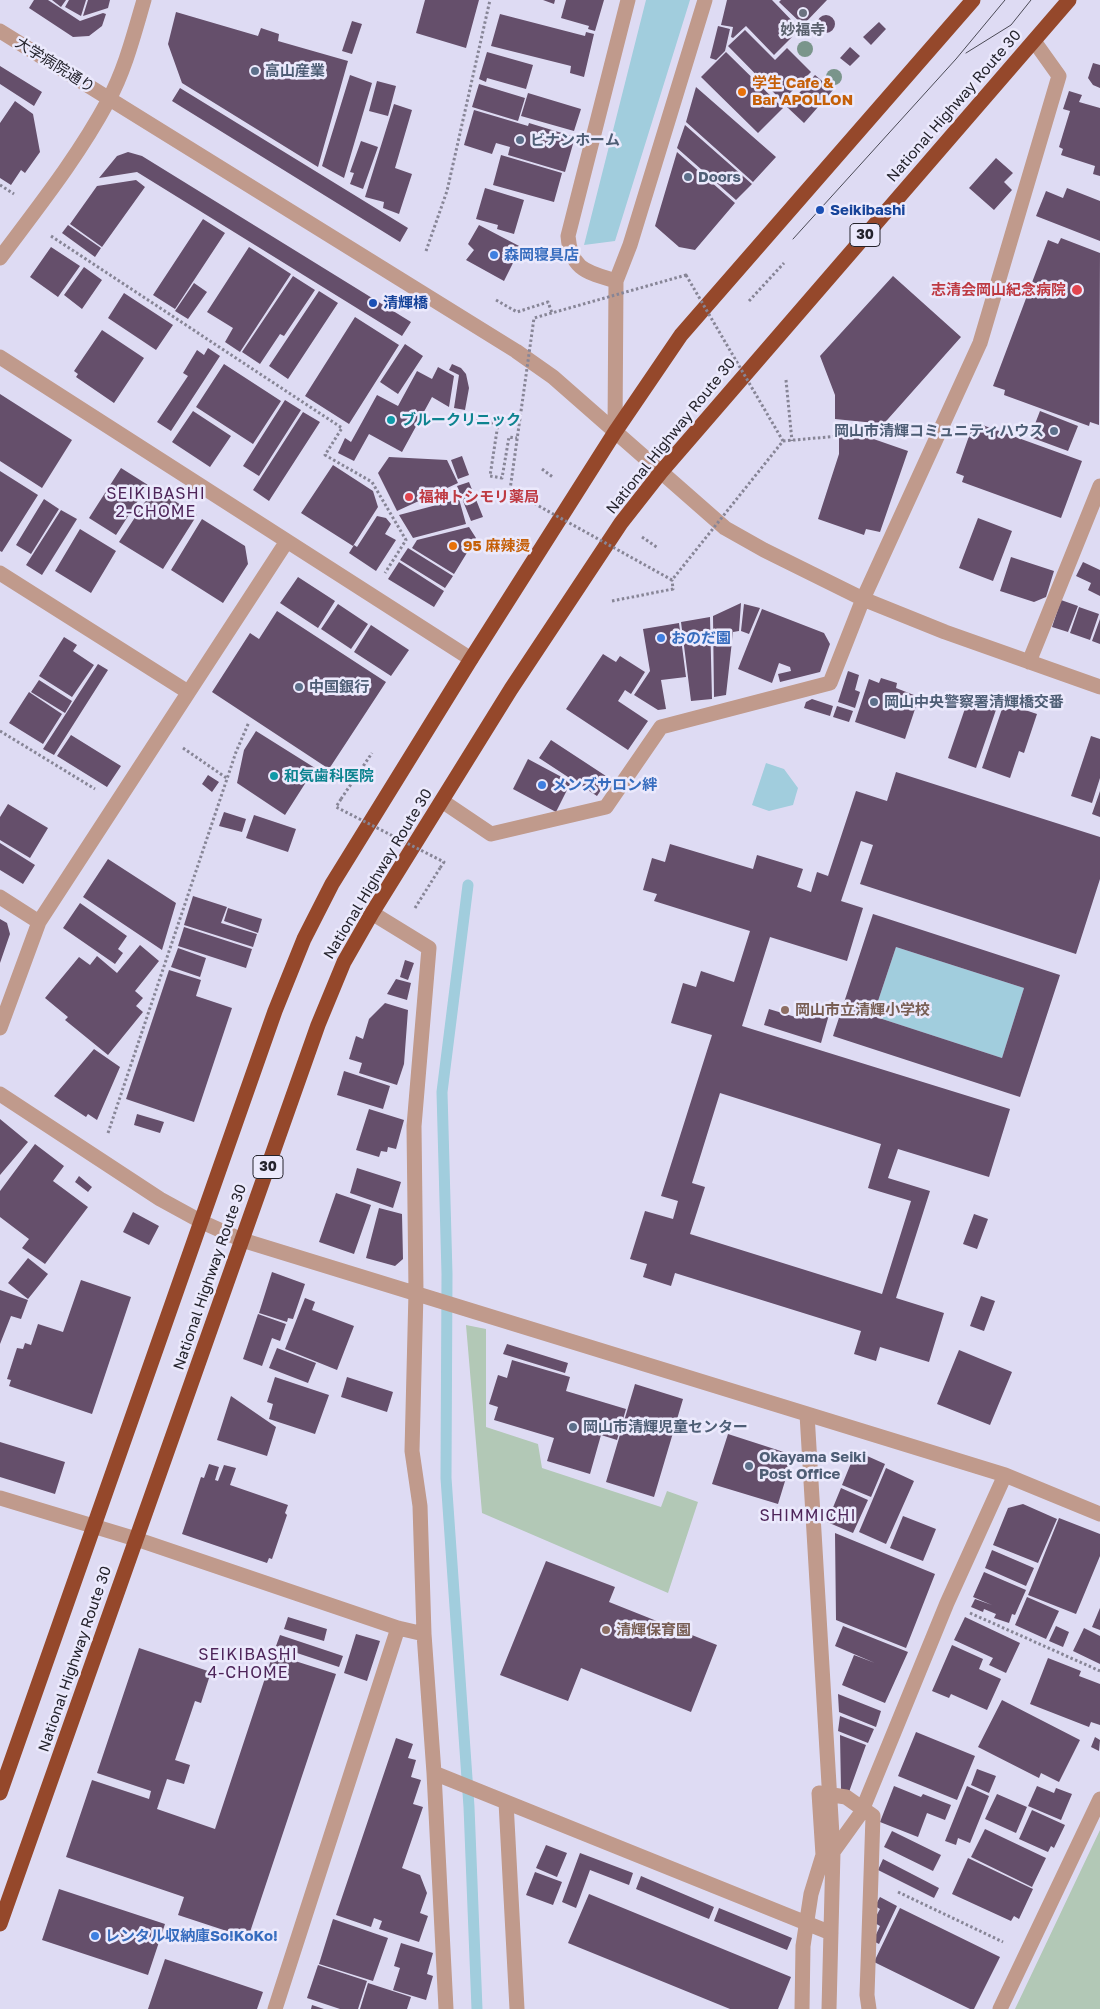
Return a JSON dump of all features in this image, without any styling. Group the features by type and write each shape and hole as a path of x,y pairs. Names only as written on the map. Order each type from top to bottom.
{"highway":[{"name":"National Highway Route 30","path":"0,1793 275,1011 304,939 332,884 616,432 681,335 973,0"},
{"name":"National Highway Route 30","path":"0,1924 318,1025 344,962 372,913 511,689 610,540 661,472 1069,0"}],"street":[{"path":"0,258 83,146 109,99 129,50 144,0"},
{"path":"616,281 581,269 574,262 569,248 568,236 628,0"},
{"path":"616,432 616,281 630,245 705,0"},
{"name":"大学病院通り","path":"0,31 516,351 553,377 725,528 764,550 862,599 945,632 1100,687"},
{"path":"442,801 491,834 606,807 661,727 830,683 862,599 980,343 1059,76 1034,40"},
{"path":"0,357 472,659"},
{"path":"1029,662 1100,486"},
{"path":"0,1028 39,922 287,541"},
{"path":"0,573 188,692"},
{"path":"0,896 39,922"},
{"path":"372,913 429,948 414,1126 422,1294 412,1451 420,1506 424,1634 434,1773 446,2009"},
{"path":"0,1094 160,1199 202,1222 242,1240 1005,1475 1100,1514"},
{"path":"808,1414 829,1794 834,1852 829,2009"},
{"path":"834,1852 863,1808 947,1602 1005,1475"},
{"path":"0,1498 136,1539 398,1628 424,1634"},
{"path":"275,2009 398,1628"},
{"path":"434,1773 831,1933"},
{"path":"802,2009 803,1946 811,1894 823,1855 819,1793 846,1797 873,1816 867,1995 869,2009"},
{"path":"1000,2009 1100,1799"},
{"path":"506,1802 517,2009"}],"path":[{"path":"426,250 447,191 490,0"},
{"path":"28,220 342,428 325,455 372,482 406,540 371,595"},
{"path":"746,306 784,263"},
{"path":"672,580 510,490 534,318 686,274 783,441"},
{"path":"496,300 517,312 548,302 552,313"},
{"path":"786,380 792,440"},
{"path":"471,420 498,424 490,476 502,478 510,437 518,438"},
{"path":"612,601 673,589 672,580 783,441 839,436"},
{"path":"99,1158 236,752 249,722"},
{"path":"0,731 117,802"},
{"path":"161,734 228,779"},
{"path":"372,753 336,807 444,862 412,912"},
{"path":"947,1602 1100,1671"},
{"path":"871,1880 1027,1953"}],"green space":[{"path":"466,1325 486,1329 486,1427 538,1444 542,1468 661,1507 667,1491 698,1502 668,1593 482,1513"},
{"path":"1100,1830 1100,2009 1015,2009"}],"water":[{"path":"646,0 690,0 615,241 584,245"},
{"path":"766,763 784,769 798,788 793,805 769,811 752,805"},
{"path":"896,947 1024,988 1002,1058 873,1016"}],"building":[{"path":"34,0 48,0 80,21 103,13 106,14 102,26 89,36 73,37 29,8"},
{"path":"52,0 66,0 61,7"},
{"path":"69,0 86,0 81,16 65,7"},
{"path":"88,0 110,0 108,8 83,16"},
{"path":"425,0 479,0 466,48 416,33"},
{"path":"543,0 555,0 554,4"},
{"path":"566,0 604,0 595,31 588,29 589,26 561,18"},
{"path":"727,0 772,0 800,29 774,55 746,26 733,38 731,37 733,27 721,25"},
{"name":"妙福寺","path":"781,0 827,0 803,25 779,2"},
{"path":"176,12 258,36 261,28 279,34 278,41 348,61 318,167 182,83 168,44"},
{"path":"500,14 585,36 586,32 594,34 584,77 570,73 571,66 491,46"},
{"path":"826,15 832,18 835,24 832,30 826,33 820,30 817,24 820,18"},
{"path":"352,21 362,24 352,54 342,51"},
{"path":"879,22 886,29 871,45 863,37"},
{"path":"718,26 730,29 725,51 716,60 710,58"},
{"path":"745,30 775,60 787,48 811,72 782,101 728,46"},
{"path":"850,47 860,56 850,66 840,58"},
{"path":"487,52 533,65 526,89 487,78 486,82 479,79"},
{"name":"学生 Cafe & Bar APOLLON","path":"726,52 783,108 758,133 701,77"},
{"path":"1093,63 1100,65 1100,88 1093,85 1088,78"},
{"path":"0,66 42,92 34,106 0,84"},
{"path":"350,75 372,83 344,178 322,166"},
{"path":"815,75 833,90 804,123 787,107"},
{"path":"377,81 396,86 388,116 369,111"},
{"path":"479,84 525,98 518,121 472,107"},
{"path":"696,87 776,157 753,182 686,122"},
{"path":"180,88 408,228 400,242 172,101"},
{"path":"1069,91 1082,95 1079,102 1100,108 1100,176 1093,174 1095,166 1061,155 1063,149 1059,147 1070,111 1063,109"},
{"path":"528,93 581,109 574,131 521,116"},
{"path":"15,101 33,114 40,152 25,173 21,170 11,185 0,178 0,123"},
{"path":"394,104 412,110 395,168 412,174 399,214 383,208 384,202 365,197"},
{"name":"ビナンホーム","path":"474,110 528,126 529,123 575,137 565,172 508,155 510,147 496,143 492,154 464,145"},
{"path":"685,125 752,184 736,200 677,148"},
{"path":"361,141 378,147 363,189 350,184 354,173 350,172"},
{"path":"128,152 142,156 411,322 402,336 137,172 99,178 117,156"},
{"name":"Doors","path":"677,152 735,203 695,250 679,247 655,226"},
{"path":"501,155 562,173 554,202 493,185"},
{"path":"996,158 1013,173 1004,182 1012,190 994,210 969,188"},
{"path":"136,180 145,187 102,247 70,224 97,186"},
{"path":"485,188 524,200 514,234 497,229 498,225 476,219"},
{"path":"1067,188 1100,201 1100,241 1036,216 1046,191 1063,198"},
{"path":"203,219 225,233 175,309 153,295"},
{"path":"68,225 101,248 95,257 62,233"},
{"name":"森岡寝具店","path":"479,225 521,247 504,281 466,260 474,250 468,244"},
{"path":"1061,238 1100,253 1099,425 1090,422 1089,426 1004,395 1005,390 993,386 1048,240 1058,244"},
{"path":"51,247 80,266 58,297 30,277"},
{"path":"249,247 291,274 240,352 225,342 233,328 207,312"},
{"path":"84,267 102,280 82,309 64,295"},
{"path":"293,276 315,290 284,336 280,334 260,364 242,352"},
{"path":"893,276 961,337 880,428 875,423 835,419 835,395 820,356"},
{"path":"194,283 207,292 188,319 175,311"},
{"path":"319,291 338,303 288,379 269,366"},
{"path":"124,293 173,325 156,350 108,318"},
{"path":"355,317 399,345 349,424 305,396"},
{"path":"102,330 144,358 114,403 76,377 78,374 74,371"},
{"path":"405,344 423,356 398,394 380,382"},
{"path":"208,348 220,356 171,431 157,422 188,376 183,373 197,350 204,355"},
{"path":"224,364 281,401 253,444 196,407"},
{"path":"452,364 461,368 466,374 469,388 465,410 454,408 459,375 449,370"},
{"name":"ブルークリニック","path":"438,367 454,376 449,407 432,397 402,452 369,434 354,461 338,453 345,438 351,442 377,395 398,406 417,371 432,379"},
{"path":"0,394 72,440 42,488 0,461"},
{"path":"285,400 301,410 259,476 243,466"},
{"path":"193,411 231,436 210,467 172,442"},
{"name":"岡山市清輝コミュニティハウス","path":"1040,411 1078,426 1068,451 1030,437"},
{"path":"303,412 320,422 269,501 253,490"},
{"path":"974,422 1082,461 1061,518 962,482 964,476 956,473"},
{"path":"839,427 908,451 880,532 866,529 864,535 818,519 839,454"},
{"path":"462,456 469,475 458,479 451,460"},
{"name":"福神トシモリ薬局","path":"389,457 447,460 458,483 397,511 378,473"},
{"path":"333,465 373,491 378,507 353,546 301,513"},
{"path":"121,468 148,485 116,535 89,518"},
{"path":"0,471 38,495 2,552 0,551"},
{"path":"469,482 483,517 471,521 457,486"},
{"path":"154,488 197,515 163,569 119,542"},
{"path":"44,499 59,509 31,554 16,545"},
{"path":"459,499 466,524 413,538 399,515"},
{"path":"61,510 77,519 42,575 26,565"},
{"path":"377,516 386,518 391,524 385,534 396,540 376,571 349,553 354,545 357,547"},
{"path":"978,518 1012,531 993,581 959,568"},
{"path":"202,519 245,546 248,564 223,603 171,570"},
{"path":"469,527 476,538 454,574 412,548 417,540"},
{"path":"80,529 116,551 91,593 55,571"},
{"path":"408,548 453,576 445,588 400,560"},
{"path":"1011,557 1054,571 1046,597 1034,602 1000,591"},
{"path":"399,562 444,591 434,607 388,579"},
{"path":"1083,562 1100,570 1100,596 1088,590 1091,583 1076,576"},
{"path":"298,577 335,601 318,628 280,603"},
{"path":"1061,600 1078,606 1068,632 1052,627"},
{"path":"741,603 739,631 733,632 726,695 714,697 713,616"},
{"path":"338,604 368,624 351,649 321,629"},
{"path":"744,604 760,608 749,634 741,631"},
{"path":"1079,607 1099,614 1090,640 1070,633"},
{"path":"762,609 824,633 830,644 820,672 780,682 778,674 791,671 790,667 779,663 772,683 738,669"},
{"name":"中国銀行","path":"277,611 386,682 329,769 212,692 250,633 259,639"},
{"path":"710,617 712,699 691,701 681,622"},
{"path":"1100,619 1100,644 1092,641"},
{"path":"679,623 686,677 661,680 666,709 658,710 634,695 650,671 643,629"},
{"path":"371,625 409,650 391,676 354,652"},
{"path":"64,637 77,645 73,651 94,665 72,697 39,676"},
{"path":"603,654 616,662 620,656 645,672 631,694 625,690 618,701 648,721 628,750 566,709"},
{"path":"98,664 108,670 54,755 43,749"},
{"path":"848,671 859,675 855,690 860,692 855,708 838,702"},
{"path":"881,678 897,683 896,688 919,697 905,739 855,722 869,679 879,683"},
{"path":"39,680 72,701 65,713 31,692"},
{"path":"29,692 62,714 43,744 9,723"},
{"path":"970,694 998,704 976,768 948,758"},
{"path":"812,699 833,706 830,716 804,708 806,702"},
{"path":"1004,703 1037,714 1024,753 1019,751 1010,778 982,768"},
{"path":"837,706 853,711 849,722 833,717"},
{"name":"和気歯科医院","path":"256,731 315,768 285,815 237,783 244,750"},
{"path":"71,735 121,766 107,787 57,756"},
{"path":"1091,736 1100,739 1100,778 1092,803 1071,796"},
{"path":"551,740 609,778 597,796 539,758"},
{"name":"メンズサロン絆","path":"528,759 571,782 556,812 513,789"},
{"path":"896,772 1100,837 1100,879 1076,954 860,884 873,845 861,841 841,901 863,908 847,961 770,937 742,1026 1010,1109 989,1177 898,1149 888,1178 930,1191 896,1298 944,1313 929,1362 880,1347 876,1361 854,1354 861,1331 675,1273 671,1286 643,1277 647,1264 630,1259 645,1211 673,1219 678,1201 661,1196 712,1035 671,1023 683,983 696,987 701,971 734,982 750,931 654,901 657,894 643,890 652,858 665,862 670,844 753,869 757,855 803,869 797,887 811,892 817,872 828,876 856,791 887,801","holes":["720,1093 881,1144 868,1188 911,1201 882,1294 690,1234 705,1187 692,1183"]},
{"path":"208,775 219,782 212,792 202,784"},
{"path":"1100,791 1100,817 1092,814"},
{"path":"8,804 48,828 30,858 0,840 0,817"},
{"path":"224,812 246,819 242,832 219,826"},
{"path":"254,815 296,829 288,852 246,838"},
{"path":"0,843 35,865 23,884 0,870"},
{"path":"108,859 176,903 162,950 83,897"},
{"path":"193,896 227,907 221,923 257,934 253,947 184,925"},
{"path":"80,903 127,936 118,949 123,953 115,964 63,928"},
{"path":"228,908 262,919 258,933 224,921"},
{"path":"873,914 1060,975 1020,1097 833,1036","holes":["896,947 1024,988 1002,1058 873,1016"]},
{"path":"0,919 7,923 10,934 0,963"},
{"path":"184,927 252,949 246,968 178,946"},
{"path":"140,945 159,961 135,991 143,998 136,1006 143,1012 108,1055 65,1020 68,1017 45,998 79,957 90,965 97,956 117,973"},
{"path":"178,948 206,958 200,977 171,967"},
{"path":"405,960 414,963 408,980 400,977"},
{"path":"169,970 201,980 196,996 232,1008 194,1122 126,1099"},
{"path":"396,979 411,983 407,1000 387,994"},
{"path":"385,1003 408,1010 404,1064 397,1085 359,1073 362,1063 349,1059 356,1036 363,1039 369,1019"},
{"path":"807,1004 830,1011 821,1043 764,1025 769,1009 802,1019"},
{"path":"94,1049 120,1067 97,1120 88,1114 86,1117 54,1096"},
{"path":"344,1071 390,1086 383,1109 337,1095"},
{"path":"369,1109 404,1120 396,1149 388,1147 387,1152 381,1151 379,1157 356,1150"},
{"path":"137,1114 164,1122 160,1133 134,1125"},
{"path":"0,1119 28,1142 0,1175"},
{"path":"35,1144 64,1166 53,1181 88,1207 45,1264 22,1248 29,1239 0,1217 0,1191"},
{"path":"357,1168 401,1182 393,1208 350,1193"},
{"path":"79,1176 92,1187 88,1192 75,1182"},
{"path":"336,1193 371,1205 354,1254 319,1242"},
{"path":"379,1208 402,1214 403,1259 395,1266 366,1258"},
{"path":"133,1212 159,1226 149,1245 123,1232"},
{"path":"974,1214 988,1219 977,1249 963,1244"},
{"path":"28,1258 48,1274 28,1299 8,1283"},
{"path":"272,1272 305,1284 293,1319 288,1318 287,1322 259,1313"},
{"path":"81,1280 131,1297 92,1414 9,1386 11,1380 7,1379 17,1348 23,1349 25,1343 31,1345 38,1324 63,1332"},
{"path":"0,1290 28,1300 21,1319 11,1316 0,1344"},
{"path":"981,1296 995,1301 984,1331 970,1326"},
{"path":"305,1298 315,1302 312,1310 354,1326 337,1370 285,1349"},
{"path":"258,1314 286,1324 280,1341 272,1338 262,1366 243,1359"},
{"path":"507,1344 568,1363 565,1373 503,1354"},
{"path":"277,1348 316,1363 308,1383 269,1368"},
{"path":"959,1350 1012,1372 990,1425 937,1404"},
{"path":"512,1360 570,1377 566,1391 626,1409 617,1440 601,1435 590,1474 547,1461 554,1438 494,1420 498,1407 489,1404 498,1375 507,1378"},
{"path":"275,1377 329,1395 315,1434 269,1419 273,1404 267,1402"},
{"path":"347,1377 393,1392 387,1412 341,1397"},
{"path":"635,1384 683,1399 654,1497 606,1482"},
{"path":"231,1396 276,1427 267,1456 217,1440"},
{"path":"728,1434 793,1455 778,1504 712,1484"},
{"path":"0,1442 65,1462 55,1494 0,1477"},
{"path":"856,1451 885,1464 871,1497 842,1485"},
{"path":"209,1464 219,1467 215,1480 218,1481 224,1465 236,1468 230,1485 288,1505 285,1513 287,1515 272,1559 269,1558 267,1563 182,1534 201,1477 204,1478"},
{"path":"886,1468 914,1481 886,1544 859,1532"},
{"path":"841,1488 868,1500 853,1533 827,1522"},
{"path":"1023,1504 1057,1519 1038,1563 993,1545 1008,1508"},
{"path":"903,1516 936,1529 923,1561 890,1548"},
{"path":"1059,1518 1100,1534 1100,1556 1076,1614 1028,1595"},
{"path":"835,1533 935,1574 906,1648 836,1620"},
{"path":"992,1550 1034,1568 1026,1586 985,1568"},
{"path":"546,1561 615,1587 609,1602 717,1645 691,1712 581,1668 568,1701 500,1675"},
{"path":"984,1572 1026,1590 1015,1615 1012,1614 1009,1623 994,1618 996,1614 984,1609 983,1612 971,1607 975,1599 992,1605 973,1597"},
{"path":"1027,1597 1059,1611 1046,1639 1015,1625"},
{"path":"1100,1608 1100,1630 1092,1627"},
{"path":"288,1617 327,1629 324,1641 284,1629"},
{"path":"965,1617 1020,1643 1006,1673 989,1665 993,1658 954,1640"},
{"path":"843,1626 908,1652 885,1703 842,1685 854,1655 875,1663 835,1646"},
{"path":"1056,1626 1069,1632 1063,1647 1049,1641"},
{"path":"1084,1628 1100,1636 1100,1664 1073,1651"},
{"path":"356,1634 380,1641 367,1681 344,1673"},
{"path":"280,1635 343,1656 339,1667 276,1646"},
{"path":"952,1645 983,1659 979,1669 1001,1679 987,1710 951,1694 949,1698 932,1691"},
{"path":"139,1648 211,1672 201,1703 195,1701 175,1760 190,1765 184,1784 167,1779 157,1809 215,1829 273,1654 336,1674 248,1938 178,1915 184,1897 66,1857 92,1780 149,1799 151,1791 97,1773"},
{"path":"1048,1658 1081,1671 1079,1676 1100,1684 1100,1725 1091,1722 1089,1727 1030,1704"},
{"path":"838,1694 881,1711 876,1727 839,1712"},
{"path":"1002,1700 1080,1740 1059,1782 1041,1773 1039,1778 978,1747"},
{"path":"840,1716 874,1729 868,1743 838,1731"},
{"path":"916,1732 975,1756 957,1800 898,1776"},
{"path":"840,1735 866,1745 849,1792 841,1789"},
{"path":"1095,1737 1100,1740 1099,1751 1091,1747"},
{"path":"396,1738 413,1744 408,1758 416,1760 411,1777 421,1780 413,1804 423,1807 402,1868 420,1875 427,1893 420,1913 428,1916 419,1942 379,1929 382,1921 374,1918 371,1927 336,1915"},
{"path":"977,1769 996,1776 989,1793 971,1785"},
{"path":"894,1786 921,1797 923,1794 951,1805 945,1820 927,1813 918,1837 880,1822"},
{"path":"967,1786 989,1796 970,1843 958,1838 956,1845 945,1841"},
{"path":"1037,1786 1054,1793 1056,1788 1072,1794 1061,1820 1028,1806"},
{"path":"997,1794 1027,1807 1016,1833 985,1819"},
{"path":"1032,1810 1065,1825 1054,1848 1051,1846 1048,1852 1019,1839"},
{"path":"985,1829 1046,1858 1032,1887 971,1857"},
{"path":"892,1831 941,1855 933,1871 884,1847"},
{"path":"546,1845 567,1853 557,1877 536,1868"},
{"path":"580,1853 633,1873 629,1885 590,1870 576,1908 562,1902"},
{"path":"968,1858 1033,1889 1019,1919 1014,1916 1011,1921 952,1894"},
{"path":"883,1859 939,1888 934,1898 878,1870"},
{"path":"535,1872 562,1882 553,1905 526,1895"},
{"path":"641,1876 714,1907 709,1919 636,1889"},
{"path":"59,1889 165,1924 148,1975 42,1940"},
{"path":"589,1894 791,1977 778,2009 730,2009 568,1943"},
{"path":"880,1897 897,1906 879,1944 873,1941 880,1926 873,1922 880,1909 875,1906"},
{"path":"719,1908 792,1938 787,1950 714,1921"},
{"path":"900,1908 1000,1957 974,2009 970,2009 874,1962"},
{"path":"333,1919 388,1938 373,1981 319,1964"},
{"path":"401,1943 433,1953 427,1974 433,1976 426,2000 393,1990 400,1968 394,1966"},
{"path":"165,1959 263,1992 257,2009 148,2009"},
{"path":"318,1965 367,1981 358,2009 340,2009 307,1998"},
{"path":"368,1983 411,1997 407,2009 360,2009"},
{"path":"312,2005 324,2009 311,2009"}],"waterway":[{"path":"468,885 442,1092 447,1274 446,1478 469,1807 477,2009"}],"tram line":[{"path":"793,239 956,59 1005,0"},
{"path":"966,53 1011,25 1031,0"}],"place":[{"name":"妙福寺","path":"803,13"},
{"name":"高山産業","path":"255,71"},
{"name":"学生 Cafe & Bar APOLLON","path":"742,92"},
{"name":"ビナンホーム","path":"520,140"},
{"name":"Doors","path":"688,177"},
{"name":"Seikibashi","path":"820,210"},
{"name":"森岡寝具店","path":"494,255"},
{"name":"志清会岡山紀念病院","path":"1077,290"},
{"name":"清輝橋","path":"373,303"},
{"name":"ブルークリニック","path":"391,420"},
{"name":"岡山市清輝コミュニティハウス","path":"1054,431"},
{"name":"福神トシモリ薬局","path":"409,497"},
{"name":"95 麻辣燙","path":"453,546"},
{"name":"おのだ園","path":"661,638"},
{"name":"中国銀行","path":"299,687"},
{"name":"岡山中央警察署清輝橋交番","path":"874,702"},
{"name":"和気歯科医院","path":"274,776"},
{"name":"メンズサロン絆","path":"542,785"},
{"name":"岡山市立清輝小学校","path":"785,1010"},
{"name":"岡山市清輝児童センター","path":"573,1427"},
{"name":"Okayama Seiki Post Office","path":"749,1466"},
{"name":"清輝保育園","path":"606,1630"},
{"name":"レンタル収納庫So!KoKo!","path":"95,1936"}],"district":[{"name":"SEIKIBASHI 2-CHOME","path":"156,503"},
{"name":"SHIMMICHI","path":"808,1516"},
{"name":"SEIKIBASHI 4-CHOME","path":"248,1664"}]}
